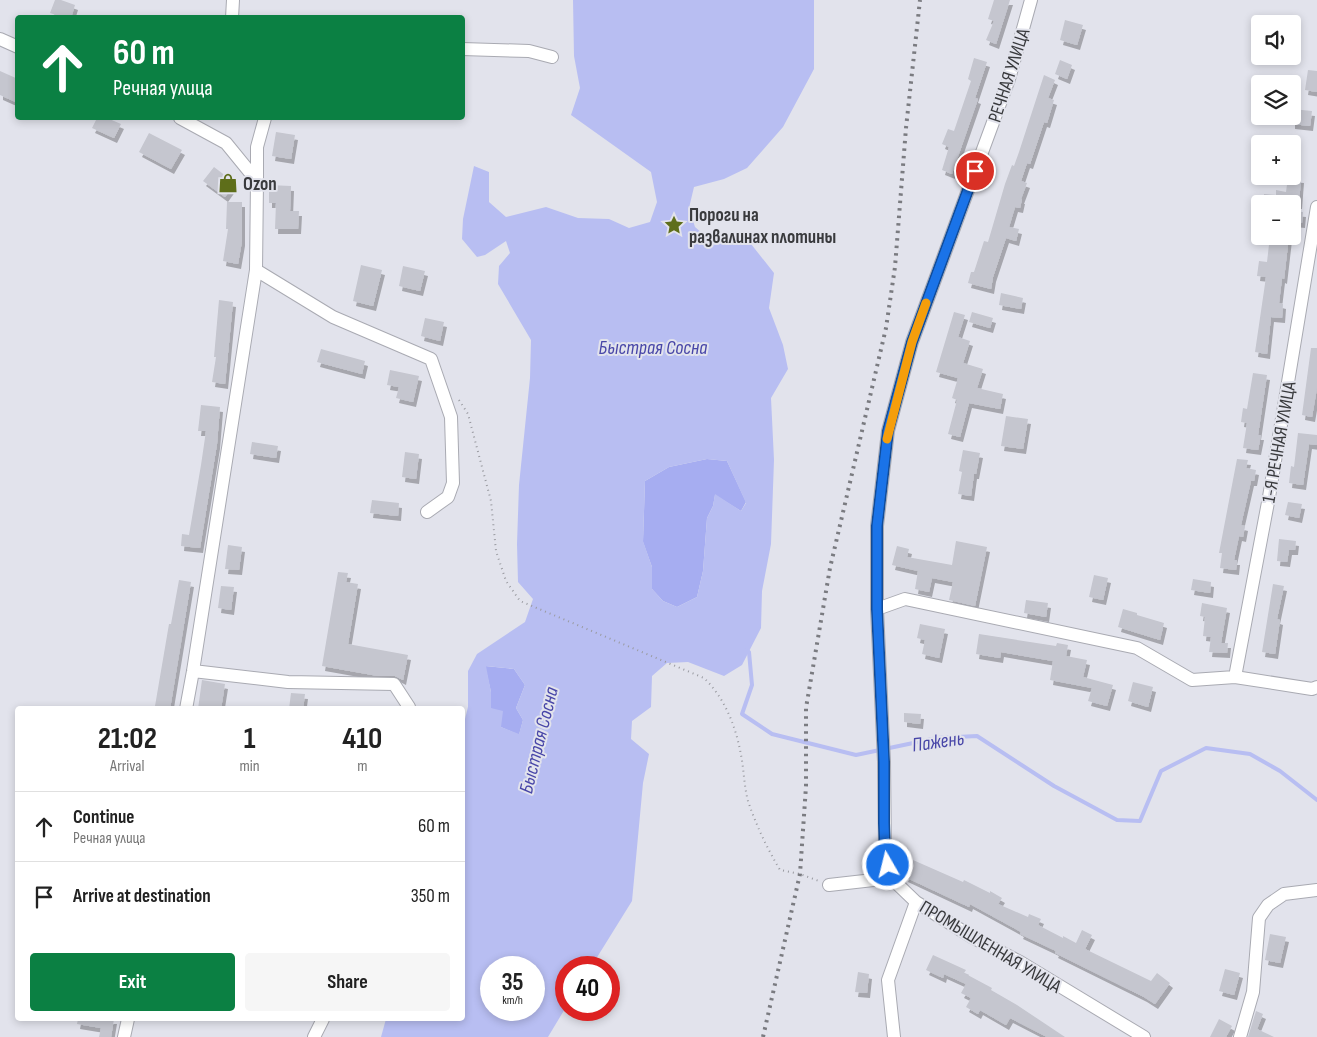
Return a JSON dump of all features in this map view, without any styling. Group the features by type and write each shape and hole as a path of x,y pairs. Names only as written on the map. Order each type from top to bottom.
{"street":[{"path":"232,15 233,0"},
{"name":"РЕЧНАЯ УЛИЦА","path":"891,878 885,851 884,762 877,609 877,526 888,431 912,342 1009,79 1031,0"},
{"path":"0,39 15,46"},
{"path":"465,48 529,51 552,57"},
{"path":"184,120 226,143 257,181"},
{"path":"187,706 256,270 257,147 264,120"},
{"name":"1-Я РЕЧНАЯ УЛИЦА","path":"1235,676 1269,498 1317,206"},
{"path":"256,270 333,317 431,359 451,417 453,483 448,497 427,512"},
{"path":"877,609 905,599 1136,648 1192,680 1235,676 1312,689 1317,687"},
{"path":"193,671 288,682 394,684 409,706"},
{"path":"829,885 891,878"},
{"name":"ПРОМЫШЛЕННАЯ УЛИЦА","path":"891,878 916,902 1144,1037"},
{"path":"1240,1037 1253,992 1259,918 1268,905 1284,894 1317,890"},
{"path":"894,1037 888,980 916,902"},
{"path":"124,1037 128,1021"},
{"path":"314,1037 322,1021"}],"path":[{"path":"457,398 468,414 492,501 496,551 506,581 520,600 704,678 714,688 726,706 741,753 748,800 766,847 780,870 800,874 829,885"}],"shaded area":[{"path":"707,459 727,461 746,502 741,511 715,495 713,506 707,518 703,571 697,597 677,607 663,601 652,589 652,567 643,542 645,481 669,467"},
{"path":"485,666 514,669 525,685 516,708 523,720 519,735 501,727 491,708 491,692"}],"water":[{"name":"Быстрая Сосна","path":"573,0 814,0 814,69 783,127 747,168 724,179 694,187 689,208 695,227 709,239 727,243 751,244 774,273 769,308 783,345 788,369 771,398 774,460 771,544 762,591 761,628 742,665 724,676 688,662 667,663 652,676 651,707 632,721 631,739 649,754 643,783 632,901 598,956 555,956 555,1021 558,1021 548,1037 381,1037 385,1021 465,1021 465,719 468,707 468,671 477,654 525,622 533,599 518,582 517,544 519,485 530,378 531,340 498,284 499,266 510,253 506,241 485,255 477,257 462,239 463,219 474,166 489,172 489,202 506,217 546,207 578,218 609,219 629,228 650,222 657,202 651,172 571,115 580,88 574,56","holes":["707,459 727,461 746,503 741,511 715,494 713,506 707,518 703,571 697,597 677,607 663,601 652,589 652,567 643,541 645,481 669,467","486,666 514,669 525,685 516,708 523,720 519,734 501,727 503,711 491,708 491,692"]}],"building":[{"path":"55,0 75,5 72,15 50,13"},
{"path":"994,0 1010,0 996,44 986,40 994,21 988,19"},
{"path":"1065,20 1083,25 1077,45 1060,40"},
{"path":"974,58 987,62 975,98 978,99 952,174 942,170 949,147 942,144 948,129 954,131 971,81 968,79"},
{"path":"1060,60 1072,65 1067,79 1055,74"},
{"path":"1308,70 1317,71 1317,92 1305,90"},
{"path":"0,71 15,78 15,102 0,95"},
{"path":"1044,75 1055,80 1048,98 1054,100 1047,123 1044,122 1030,164 1027,163 1021,181 1027,183 1020,208 1015,207 1009,227 1019,229 1016,241 1006,238 991,289 968,283 971,272 974,272 984,241 988,242 1005,184 1012,165 1014,166"},
{"path":"1301,110 1312,111 1310,126 1301,125"},
{"path":"96,120 112,120 121,124 114,138 92,128"},
{"path":"276,132 295,135 291,159 272,156"},
{"path":"149,133 182,150 171,169 139,152"},
{"path":"214,167 235,183 225,197 203,181"},
{"path":"269,185 291,186 290,211 299,211 298,229 275,229 276,203 269,203"},
{"path":"1287,185 1300,185 1300,195 1276,195 1276,190 1286,192"},
{"path":"227,202 242,202 242,241 238,264 223,261 228,229 226,229"},
{"path":"1301,212 1303,212 1301,223"},
{"path":"1269,245 1288,245 1279,303 1283,304 1282,318 1271,317 1267,354 1255,352 1266,277 1257,276 1259,261 1267,262"},
{"path":"361,265 382,270 373,306 353,301"},
{"path":"403,266 425,271 420,291 399,286"},
{"path":"1001,293 1023,298 1021,309 999,305"},
{"path":"219,300 233,302 225,384 212,382 216,357 214,357"},
{"path":"954,312 965,315 958,337 970,341 963,363 983,369 977,388 1003,394 1000,409 969,403 960,437 948,434 957,400 952,398 958,378 936,372"},
{"path":"972,312 993,318 990,328 969,322"},
{"path":"425,318 444,322 440,341 421,336"},
{"path":"1311,348 1317,348 1317,388 1312,417 1302,415"},
{"path":"321,349 365,361 362,374 317,362"},
{"path":"390,370 419,376 413,402 396,398 399,387 387,385"},
{"path":"1253,373 1267,375 1258,435 1261,435 1258,450 1243,448 1247,423 1241,422 1243,408 1247,409"},
{"path":"201,405 220,407 217,444 200,548 181,546 182,534 189,535 206,431 198,431"},
{"path":"1006,416 1028,419 1023,449 1001,446"},
{"path":"1298,433 1317,435 1317,445 1309,444 1303,485 1289,483 1291,466 1294,467"},
{"path":"252,442 278,446 276,458 250,454"},
{"path":"963,450 980,453 976,474 974,474 971,496 958,494 962,472 959,471"},
{"path":"405,452 419,454 416,479 402,477"},
{"path":"1237,459 1248,460 1246,468 1256,470 1254,481 1251,481 1241,525 1245,526 1243,537 1239,536 1234,560 1237,560 1236,570 1220,568 1222,553 1219,553"},
{"path":"372,500 399,503 398,516 370,513"},
{"path":"1288,502 1302,504 1299,518 1285,515"},
{"path":"1279,539 1296,541 1295,550 1289,550 1287,562 1277,561"},
{"path":"956,541 987,547 975,606 949,600 953,582 932,578 929,592 915,589 918,571 892,565 897,546 909,549 907,557 952,565"},
{"path":"228,545 242,547 239,570 225,569"},
{"path":"338,572 348,573 346,582 358,584 348,644 408,655 403,680 395,676 378,676 322,666"},
{"path":"1094,575 1108,578 1103,600 1089,597"},
{"path":"1193,579 1211,582 1210,593 1191,590"},
{"path":"179,580 191,582 170,706 155,706 169,624 171,624"},
{"path":"1273,584 1284,586 1277,619 1280,620 1275,654 1262,652"},
{"path":"221,586 234,587 231,610 218,608"},
{"path":"1026,600 1048,603 1046,617 1024,613"},
{"path":"1202,603 1227,608 1221,643 1228,643 1227,653 1209,652 1211,637 1203,636 1205,617 1200,616"},
{"path":"1123,609 1164,623 1160,640 1118,627"},
{"path":"920,624 945,629 939,658 922,654 925,640 917,638"},
{"path":"979,634 1056,646 1057,643 1068,645 1066,656 1087,660 1083,677 1113,685 1107,706 1088,701 1092,688 1050,680 1053,661 1001,652 1000,658 976,654"},
{"path":"202,680 225,684 221,706 198,706"},
{"path":"1133,682 1153,687 1148,707 1128,701"},
{"path":"291,693 305,694 303,706 289,706"},
{"path":"904,713 921,714 920,724 904,722"},
{"path":"913,860 963,882 964,880 990,893 990,891 1002,898 998,904 1028,917 1029,914 1041,919 1038,925 1063,938 1063,936 1076,943 1082,930 1092,935 1085,949 1151,981 1157,973 1170,983 1155,1004 1055,953 1056,951 1020,934 1021,932 970,904 969,907 905,877"},
{"path":"1270,934 1286,937 1280,963 1265,960"},
{"path":"933,955 966,970 964,973 992,988 991,990 1065,1037 1047,1037 1010,1018 1006,1025 980,1010 978,1014 966,1007 971,998 961,993 966,984 944,974 943,978 926,970"},
{"path":"1225,969 1240,973 1234,995 1219,991"},
{"path":"858,972 869,974 867,993 855,992"},
{"path":"1256,1011 1263,1014 1257,1029 1274,1037 1248,1037"},
{"path":"1219,1019 1232,1026 1226,1037 1210,1037"},
{"path":"78,1021 114,1021 111,1037 99,1037 101,1028 77,1024"}],"waterway":[{"name":"Пажень","path":"745,650 749,652 752,685 742,714 772,734 856,755 937,738 977,736 1054,786 1117,820 1140,821 1161,771 1206,748 1250,754 1280,771 1317,800"}],"railway":[{"path":"763,1037 800,874 806,786 806,708 830,568 886,328 895,267 906,128 920,0"}],"slow traffic":[{"path":"887,439 912,342 926,303"}],"place":[{"name":"Ozon","path":"228,183"},
{"name":"Пороги на развалинах плотины","path":"674,225"}],"route":[{"path":"888,865 885,851 884,762 877,609 877,526 888,431 912,342 975,171"}]}
